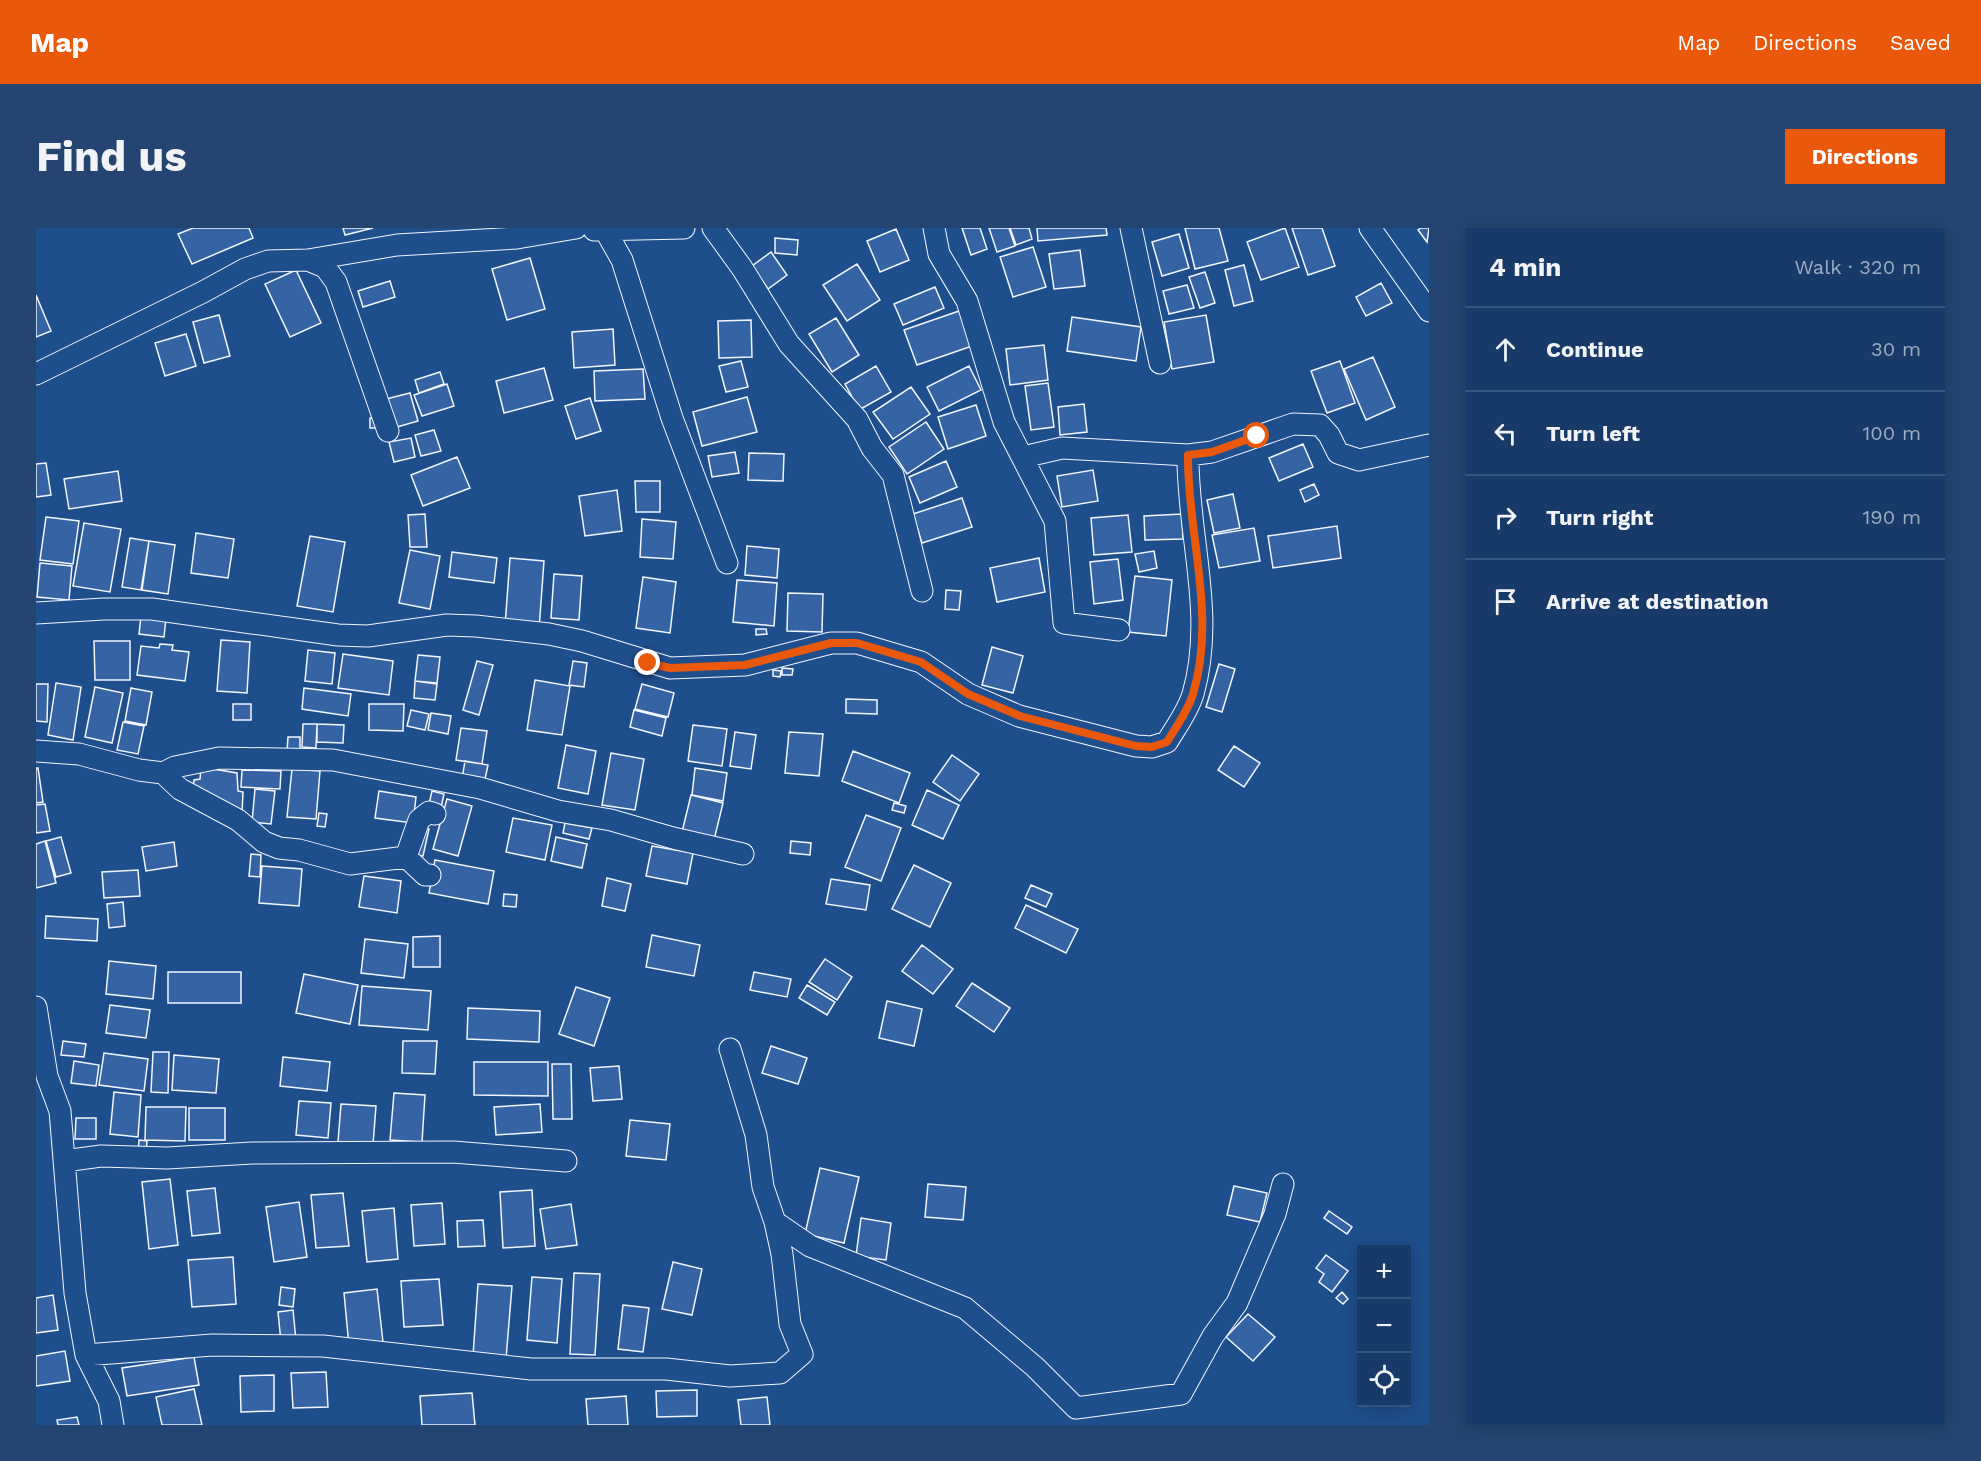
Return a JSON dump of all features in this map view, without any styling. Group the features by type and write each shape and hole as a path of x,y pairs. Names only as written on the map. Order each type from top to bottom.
{"street":[{"path":"36,374 203,292 245,268 268,261 308,260 396,245 518,238 576,229 684,228"},
{"path":"713,228 742,268 789,344 857,419 872,448 893,475 922,591"},
{"path":"934,228 939,254 967,302 1004,422 1055,521 1064,623 1119,630"},
{"path":"1131,228 1160,363"},
{"path":"1370,228 1429,311"},
{"path":"605,230 622,260 672,418 727,562"},
{"path":"308,260 325,267 336,282 388,431"},
{"path":"1023,457 1062,448 1188,455 1212,452 1293,424 1320,425 1329,435 1338,453 1359,460 1429,445"},
{"path":"36,613 152,609 338,635 368,636 447,625 476,626 549,634 582,641 670,668 745,665 831,643 851,642 921,662 968,694 1020,716 1136,746 1152,747 1167,742 1193,694 1202,635 1201,578 1188,455"},
{"path":"36,751 80,754 139,770 163,773 175,767 219,758 333,760 480,788 558,812 611,820 743,854"},
{"path":"163,773 180,789 238,820 264,843 350,864 406,857"},
{"path":"406,857 418,820 429,812 435,814"},
{"path":"406,857 424,875 430,875"},
{"path":"36,1007 47,1076 60,1111 75,1293 86,1355 109,1401 113,1425"},
{"path":"86,1355 212,1345 323,1346 531,1369 666,1369 730,1376 780,1373 802,1354 790,1324 782,1254 775,1222 763,1187 756,1135 730,1049"},
{"path":"64,1161 101,1156 167,1158 252,1153 453,1152 566,1161"},
{"path":"775,1222 810,1246 965,1308 1035,1367 1076,1416 1181,1394 1213,1336 1237,1303 1275,1214 1282,1184"}],"building":[{"path":"193,228 249,228 253,238 192,264 178,234"},
{"path":"343,228 373,228 345,235"},
{"path":"962,228 980,228 987,249 971,255"},
{"path":"989,228 1009,228 1015,246 997,252"},
{"path":"1010,228 1029,228 1032,239 1016,245"},
{"path":"1037,228 1106,228 1107,235 1038,241"},
{"path":"1185,228 1219,228 1228,261 1195,269"},
{"path":"1285,228 1299,267 1261,280 1247,242"},
{"path":"1292,228 1322,228 1335,266 1308,275"},
{"path":"1429,228 1427,242 1418,230"},
{"path":"896,229 909,260 880,272 867,241"},
{"path":"1179,234 1189,268 1162,276 1152,242"},
{"path":"775,238 798,240 797,255 775,253"},
{"path":"1033,247 1046,287 1013,297 1000,257"},
{"path":"1080,250 1085,286 1054,289 1049,254"},
{"path":"771,252 787,275 768,289 752,266"},
{"path":"530,258 545,309 507,320 492,269"},
{"path":"857,264 880,300 847,321 823,285"},
{"path":"1244,265 1253,301 1234,306 1225,270"},
{"path":"296,270 321,323 290,337 265,284"},
{"path":"1205,272 1215,303 1200,308 1189,277"},
{"path":"390,281 395,297 363,307 358,291"},
{"path":"1381,283 1392,303 1366,316 1356,297"},
{"path":"1187,285 1194,308 1169,314 1163,291"},
{"path":"935,287 944,308 903,325 894,304"},
{"path":"36,295 51,331 36,337"},
{"path":"959,311 972,346 917,365 904,330"},
{"path":"219,315 230,356 204,363 193,322"},
{"path":"1206,315 1214,362 1172,369 1164,322"},
{"path":"1072,317 1141,327 1136,361 1067,351"},
{"path":"836,318 859,355 832,372 809,334"},
{"path":"751,320 752,357 719,358 718,321"},
{"path":"613,329 615,365 574,368 572,332"},
{"path":"186,334 196,366 165,376 155,343"},
{"path":"1044,345 1048,380 1010,385 1006,349"},
{"path":"1373,357 1395,407 1366,420 1344,369"},
{"path":"741,361 748,387 726,392 719,366"},
{"path":"1340,361 1355,403 1327,413 1311,371"},
{"path":"876,366 891,392 859,410 845,384"},
{"path":"969,366 981,390 939,411 927,387"},
{"path":"544,368 553,400 504,413 496,381"},
{"path":"643,369 645,399 595,401 594,371"},
{"path":"440,372 444,384 419,393 415,380"},
{"path":"1048,383 1054,427 1031,430 1025,386"},
{"path":"447,384 454,406 422,416 414,395"},
{"path":"911,387 930,414 893,439 873,412"},
{"path":"410,393 418,421 390,429 382,400"},
{"path":"747,397 757,432 702,446 693,412"},
{"path":"590,398 601,431 576,439 565,406"},
{"path":"1084,404 1087,432 1060,435 1058,407"},
{"path":"976,405 986,436 948,449 938,417"},
{"path":"370,418 381,418 381,428 370,428"},
{"path":"926,422 944,449 907,474 889,447"},
{"path":"434,430 441,451 421,456 415,435"},
{"path":"411,438 415,457 394,462 389,442"},
{"path":"1303,444 1313,467 1279,481 1269,458"},
{"path":"735,452 739,473 712,477 708,456"},
{"path":"749,453 784,454 783,481 748,480"},
{"path":"457,457 470,488 423,506 411,475"},
{"path":"946,461 957,487 920,503 909,477"},
{"path":"46,463 51,495 36,497 36,464"},
{"path":"1093,470 1098,501 1062,507 1057,476"},
{"path":"118,471 122,501 69,509 64,479"},
{"path":"635,481 660,481 660,512 636,512"},
{"path":"1314,484 1319,495 1305,502 1300,490"},
{"path":"617,490 622,531 585,536 579,496"},
{"path":"1233,494 1240,528 1214,533 1207,500"},
{"path":"962,498 972,527 922,543 913,514"},
{"path":"425,514 427,547 410,547 408,515"},
{"path":"1182,514 1183,539 1145,540 1144,516"},
{"path":"1128,515 1132,552 1094,555 1091,518"},
{"path":"46,517 79,521 73,564 40,560"},
{"path":"642,519 676,522 673,559 640,557"},
{"path":"84,523 121,529 110,592 73,586"},
{"path":"1337,526 1341,558 1273,568 1268,536"},
{"path":"1254,528 1260,561 1219,568 1212,535"},
{"path":"196,533 234,539 228,578 191,573"},
{"path":"310,536 345,542 333,612 297,606"},
{"path":"130,538 149,541 141,590 122,587"},
{"path":"149,541 175,545 168,594 142,590"},
{"path":"747,546 779,549 777,578 745,575"},
{"path":"410,550 440,556 430,609 399,603"},
{"path":"1154,551 1157,568 1139,572 1135,554"},
{"path":"452,552 497,558 494,583 449,577"},
{"path":"510,558 544,561 539,629 505,626"},
{"path":"1039,558 1045,592 997,602 990,568"},
{"path":"1118,559 1123,600 1094,604 1090,562"},
{"path":"40,563 72,566 69,600 37,597"},
{"path":"554,574 582,576 579,620 551,618"},
{"path":"1135,576 1172,580 1166,636 1128,632"},
{"path":"643,577 676,582 670,633 636,628"},
{"path":"737,580 777,583 774,626 733,622"},
{"path":"946,590 961,591 959,610 945,609"},
{"path":"788,593 823,594 822,632 787,631"},
{"path":"141,616 166,618 164,637 139,634"},
{"path":"756,629 766,629 767,634 756,635"},
{"path":"221,640 250,642 247,693 217,691"},
{"path":"94,641 130,641 130,680 95,680"},
{"path":"160,644 173,645 172,650 189,652 185,681 137,675 141,646 159,648"},
{"path":"992,647 1023,656 1013,693 982,685"},
{"path":"308,650 335,653 332,684 305,681"},
{"path":"343,654 393,661 389,695 338,688"},
{"path":"418,655 440,657 437,683 415,681"},
{"path":"477,661 493,665 479,715 463,710"},
{"path":"573,661 587,663 584,687 569,685"},
{"path":"1219,664 1235,669 1222,712 1206,707"},
{"path":"782,668 793,669 792,675 782,675"},
{"path":"773,670 781,671 780,677 773,676"},
{"path":"535,680 570,686 562,735 527,730"},
{"path":"415,681 437,684 435,700 414,698"},
{"path":"56,683 81,687 73,740 48,735"},
{"path":"36,684 48,684 47,722 36,721"},
{"path":"642,684 674,693 668,717 635,709"},
{"path":"95,687 123,693 112,743 85,737"},
{"path":"131,688 152,692 146,725 125,721"},
{"path":"304,688 351,694 348,716 302,709"},
{"path":"846,699 877,700 877,714 846,713"},
{"path":"233,704 251,704 251,720 233,720"},
{"path":"369,704 404,704 403,731 369,730"},
{"path":"411,710 429,714 425,730 407,726"},
{"path":"634,710 666,718 662,736 630,727"},
{"path":"431,713 451,716 448,734 428,730"},
{"path":"123,722 144,726 138,754 117,750"},
{"path":"303,724 317,724 316,748 302,747"},
{"path":"317,724 344,725 343,743 317,742"},
{"path":"693,725 727,729 722,766 688,761"},
{"path":"461,728 487,731 482,764 456,760"},
{"path":"735,732 756,735 751,769 730,766"},
{"path":"789,732 823,734 819,776 785,773"},
{"path":"288,737 300,737 300,753 287,752"},
{"path":"566,745 596,751 588,794 558,788"},
{"path":"1234,746 1260,763 1244,787 1218,770"},
{"path":"853,751 910,773 899,803 842,781"},
{"path":"611,753 644,759 635,810 602,805"},
{"path":"952,755 979,774 960,801 933,782"},
{"path":"465,761 488,765 484,784 462,779"},
{"path":"201,767 237,773 238,791 243,792 242,814 193,790 194,780 200,779"},
{"path":"36,768 38,768 43,802 36,803"},
{"path":"695,768 727,773 723,801 692,795"},
{"path":"292,769 320,771 316,819 287,817"},
{"path":"242,770 281,771 280,789 241,787"},
{"path":"255,789 275,791 271,824 252,822"},
{"path":"927,790 959,805 943,839 912,825"},
{"path":"379,791 416,797 413,823 375,818"},
{"path":"432,791 444,794 441,808 429,804"},
{"path":"691,795 723,803 714,840 682,832"},
{"path":"447,799 472,806 458,856 433,849"},
{"path":"894,803 906,806 904,813 892,810"},
{"path":"45,804 50,831 36,833 36,805"},
{"path":"319,813 327,814 325,827 317,826"},
{"path":"866,815 901,828 881,881 845,867"},
{"path":"513,818 552,825 545,860 506,852"},
{"path":"565,823 592,828 589,839 563,833"},
{"path":"419,827 429,829 423,856 413,855"},
{"path":"61,837 71,873 56,877 46,841"},
{"path":"556,837 587,844 582,868 551,861"},
{"path":"45,841 56,883 36,888 36,844"},
{"path":"791,841 811,843 810,855 790,853"},
{"path":"174,842 177,866 146,871 142,847"},
{"path":"652,846 693,853 687,884 646,876"},
{"path":"251,854 261,855 260,877 249,876"},
{"path":"435,860 494,871 488,904 429,893"},
{"path":"914,865 951,883 930,927 892,909"},
{"path":"262,866 302,869 299,906 259,903"},
{"path":"138,870 140,896 104,898 102,872"},
{"path":"364,876 401,881 397,913 359,907"},
{"path":"607,878 631,884 625,911 602,906"},
{"path":"831,879 870,885 866,910 826,904"},
{"path":"1031,885 1052,894 1046,907 1025,898"},
{"path":"504,894 517,895 516,907 503,906"},
{"path":"123,902 125,926 109,928 107,904"},
{"path":"1026,905 1078,929 1066,953 1015,928"},
{"path":"46,916 98,919 97,941 45,938"},
{"path":"652,935 700,945 694,976 646,967"},
{"path":"440,936 440,967 413,967 413,937"},
{"path":"365,939 408,944 404,978 361,973"},
{"path":"922,945 953,969 933,994 902,971"},
{"path":"825,959 852,977 837,1000 809,982"},
{"path":"109,961 156,966 153,999 106,994"},
{"path":"168,972 241,972 241,1003 168,1003"},
{"path":"754,972 791,979 787,997 750,990"},
{"path":"304,974 358,985 350,1024 296,1013"},
{"path":"972,983 1010,1008 994,1032 956,1006"},
{"path":"807,985 835,1002 827,1015 799,998"},
{"path":"362,986 431,991 428,1030 359,1025"},
{"path":"576,987 610,998 594,1046 559,1034"},
{"path":"887,1001 922,1009 914,1046 879,1038"},
{"path":"110,1005 150,1010 146,1038 106,1033"},
{"path":"468,1008 540,1011 539,1042 467,1039"},
{"path":"63,1041 86,1044 84,1057 61,1055"},
{"path":"403,1041 437,1041 435,1074 402,1073"},
{"path":"771,1046 807,1058 798,1084 762,1073"},
{"path":"153,1052 169,1052 168,1093 151,1092"},
{"path":"104,1053 148,1059 144,1091 99,1085"},
{"path":"174,1055 219,1059 216,1093 172,1090"},
{"path":"283,1057 330,1062 327,1091 280,1086"},
{"path":"74,1061 99,1065 96,1086 71,1083"},
{"path":"474,1062 548,1062 548,1096 474,1095"},
{"path":"552,1064 571,1064 572,1119 553,1119"},
{"path":"619,1066 622,1099 593,1101 590,1068"},
{"path":"114,1092 141,1095 138,1137 110,1134"},
{"path":"394,1093 425,1095 422,1142 390,1140"},
{"path":"299,1101 331,1103 328,1138 296,1135"},
{"path":"341,1104 376,1106 373,1145 338,1142"},
{"path":"540,1104 542,1132 496,1135 494,1107"},
{"path":"146,1107 186,1107 185,1141 145,1140"},
{"path":"189,1108 225,1108 225,1140 189,1140"},
{"path":"76,1118 96,1118 96,1139 75,1139"},
{"path":"630,1120 670,1124 666,1160 626,1156"},
{"path":"139,1140 147,1141 146,1153 138,1153"},
{"path":"820,1168 859,1177 844,1243 805,1234"},
{"path":"170,1179 178,1245 149,1249 142,1182"},
{"path":"928,1184 966,1187 963,1220 925,1217"},
{"path":"1234,1186 1267,1193 1260,1222 1227,1215"},
{"path":"215,1188 220,1233 192,1236 187,1191"},
{"path":"532,1190 535,1246 503,1248 500,1192"},
{"path":"343,1193 349,1246 316,1248 311,1195"},
{"path":"299,1202 307,1257 274,1262 266,1207"},
{"path":"442,1203 445,1244 414,1246 411,1205"},
{"path":"571,1204 577,1245 546,1249 540,1209"},
{"path":"394,1208 398,1259 367,1262 362,1211"},
{"path":"1329,1211 1352,1227 1347,1234 1324,1218"},
{"path":"861,1218 891,1223 886,1260 856,1256"},
{"path":"483,1220 485,1246 458,1247 457,1221"},
{"path":"1326,1255 1348,1271 1332,1292 1319,1282 1324,1274 1316,1268"},
{"path":"233,1257 236,1304 192,1307 188,1260"},
{"path":"673,1262 702,1269 692,1315 662,1309"},
{"path":"574,1273 600,1274 595,1355 570,1354"},
{"path":"532,1277 562,1279 557,1343 527,1340"},
{"path":"439,1279 443,1325 404,1327 401,1281"},
{"path":"478,1284 512,1286 506,1359 473,1356"},
{"path":"281,1287 295,1289 293,1307 279,1305"},
{"path":"377,1289 383,1342 349,1346 344,1293"},
{"path":"1342,1292 1348,1299 1343,1304 1336,1298"},
{"path":"53,1295 58,1330 36,1333 36,1298"},
{"path":"623,1305 649,1308 643,1352 618,1349"},
{"path":"293,1310 296,1340 281,1342 278,1312"},
{"path":"1248,1314 1275,1337 1253,1361 1226,1337"},
{"path":"65,1351 70,1381 36,1386 36,1356"},
{"path":"194,1357 199,1385 127,1396 122,1368"},
{"path":"326,1372 328,1407 293,1408 291,1373"},
{"path":"274,1375 274,1411 241,1412 240,1376"},
{"path":"194,1389 202,1425 162,1425 156,1397"},
{"path":"697,1390 697,1416 657,1417 656,1391"},
{"path":"472,1393 475,1425 422,1425 420,1396"},
{"path":"626,1396 628,1425 588,1425 586,1399"},
{"path":"767,1397 770,1425 741,1425 738,1400"},
{"path":"77,1417 79,1425 58,1425 57,1420"}],"route":[{"path":"648,663 670,668 745,665 831,643 857,643 921,662 968,694 1020,716 1136,746 1152,747 1167,742 1193,694 1202,635 1201,578 1188,473 1188,455 1212,452 1257,436"}]}
